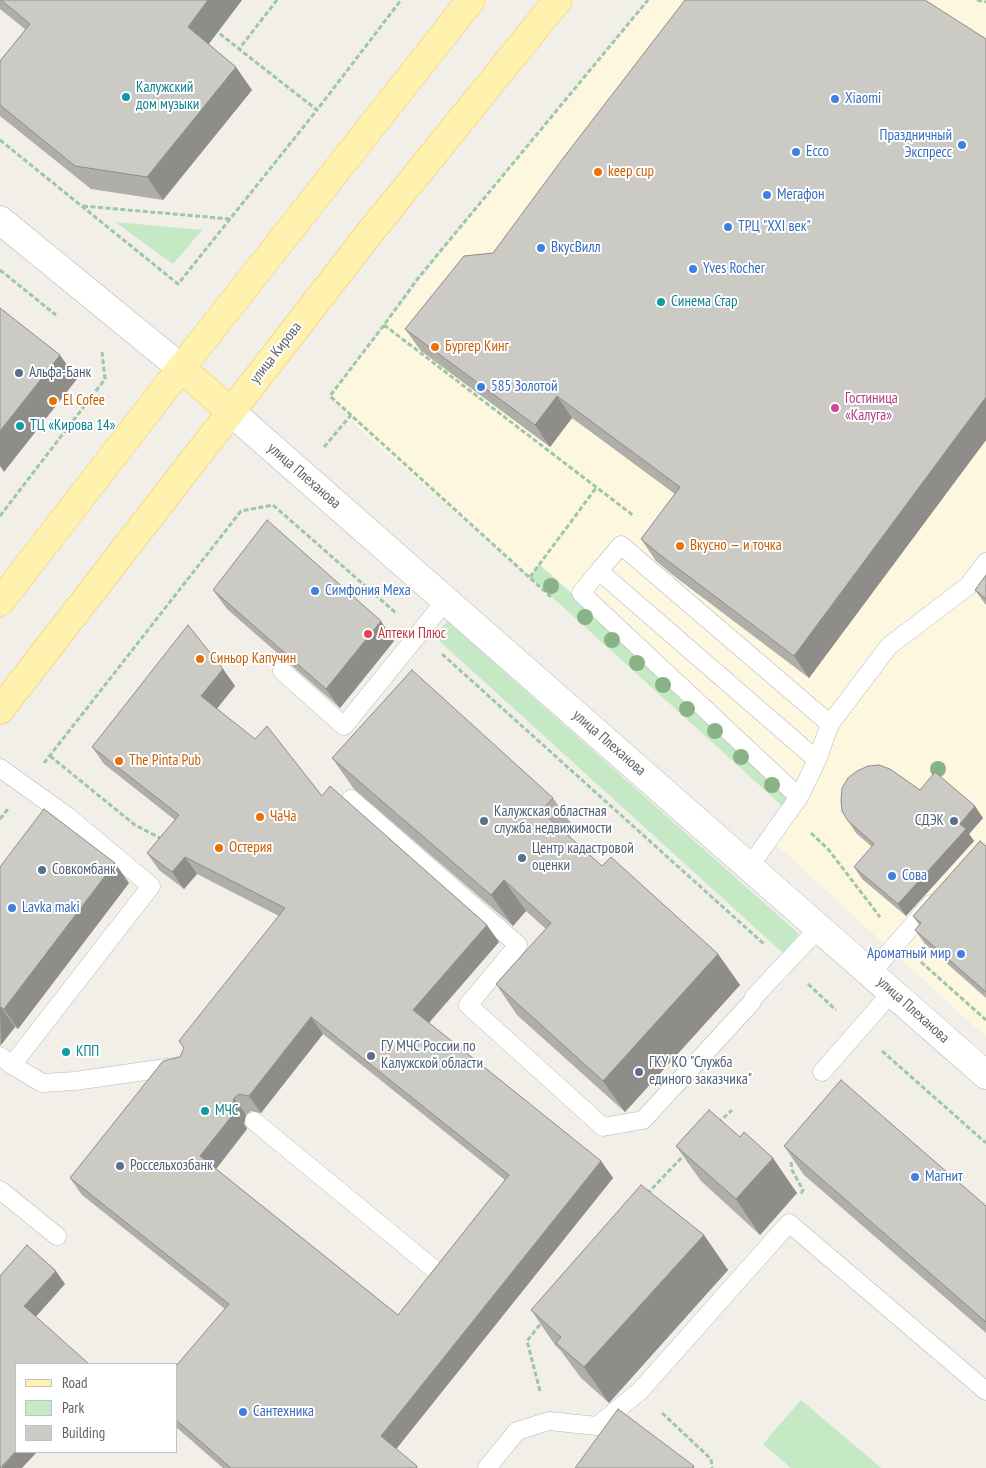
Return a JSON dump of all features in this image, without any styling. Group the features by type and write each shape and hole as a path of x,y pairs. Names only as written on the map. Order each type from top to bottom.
{"main road":[{"path":"0,602 181,368 471,0"},
{"name":"улица Кирова","path":"0,710 230,411 374,228 558,0"},
{"path":"0,220 181,368 230,411"},
{"name":"улица Плеханова","path":"230,411 986,1075"}],"lane":[{"path":"799,797 581,593 621,545 830,724"},
{"path":"750,866 799,797 818,760 830,724 889,646 968,586 986,562"},
{"path":"599,571 818,760"},
{"path":"282,671 344,726 446,600"},
{"path":"0,768 25,788 67,816 151,886 6,1060 42,1083 75,1081 185,1066"},
{"path":"351,799 518,945 468,1005 603,1127 643,1120 820,928"},
{"path":"871,974 942,892"},
{"path":"822,1072 892,992"},
{"path":"254,1121 435,1270"},
{"path":"0,1190 57,1236"},
{"path":"487,1468 517,1431 548,1421 597,1426 640,1392 789,1223 986,1391"}],"path":[{"path":"239,50 277,0"},
{"path":"0,140 178,284 402,0"},
{"path":"596,488 530,577 330,396 419,277 648,0"},
{"path":"977,0 986,2"},
{"path":"208,25 317,110"},
{"path":"82,206 230,219"},
{"path":"0,270 59,317"},
{"path":"384,325 640,520"},
{"path":"0,516 104,379 103,353 96,347"},
{"path":"318,454 351,415"},
{"path":"0,819 241,511 273,505 986,1144"},
{"path":"50,756 135,826 170,843"},
{"path":"710,1129 732,1110"},
{"path":"643,1199 690,1150"},
{"path":"545,1318 527,1341 548,1421"},
{"path":"640,1392 711,1459 712,1468"}],"shaded area":[{"path":"650,0 977,0 986,2 986,1037 769,838 789,811 530,577 363,432 330,396 488,193 636,14"}],"green space":[{"path":"115,222 202,230 173,264"},
{"path":"539,564 799,797 789,812 530,577"},
{"path":"447,621 799,934 783,953 435,637"},
{"path":"801,1400 881,1468 791,1468 763,1444"}],"building":[{"name":"Калужский дом музыки","path":"1,0 208,0 188,27 236,67 147,177 75,166 0,105 0,61 30,24"},
{"name":"ТРЦ \"XXI век\"","path":"685,0 925,0 986,39 986,397 794,656 641,539 680,487 557,396 535,425 405,329 464,256 493,253"},
{"path":"0,308 60,355 0,431"},
{"path":"267,520 381,621 326,689 213,590"},
{"path":"986,575 986,599 975,590"},
{"path":"188,625 223,669 201,696 255,739 267,726 322,796 330,786 487,925 413,1010 601,1161 381,1436 417,1466 416,1468 231,1468 178,1422 178,1364 229,1304 70,1178 163,1061 180,1057 184,1048 179,1041 285,908 185,857 172,872 147,853 179,815 92,747","holes":["311,1017 509,1175 398,1315 200,1156 235,1112 232,1107 234,1098 239,1094 249,1096"]},
{"path":"412,670 553,798 541,811 602,866 611,857 718,954 603,1081 496,984 551,923 504,880 491,895 332,758"},
{"path":"879,765 890,769 920,790 935,772 975,806 960,824 966,829 898,904 854,867 874,844 848,821 842,811 842,788 848,778 868,766"},
{"path":"44,809 115,863 4,1009 1,1007 0,1009 0,867"},
{"path":"980,841 986,846 986,992 915,930 921,923 913,916"},
{"path":"841,1080 986,1206 986,1322 784,1146"},
{"path":"709,1110 740,1137 744,1132 773,1158 736,1199 676,1146"},
{"path":"641,1185 704,1235 584,1367 556,1343 561,1337 531,1310"},
{"path":"27,1245 56,1271 24,1306 88,1363 15,1363 15,1452 0,1468 0,1276"},
{"path":"618,1409 694,1466 693,1468 575,1468"}],"place":[{"name":"Калужский дом музыки","path":"126,97"},
{"name":"Xiaomi","path":"835,99"},
{"name":"Праздничный Экспресс","path":"962,145"},
{"name":"Ecco","path":"796,152"},
{"name":"keep cup","path":"598,172"},
{"name":"Мегафон","path":"767,195"},
{"name":"ТРЦ \"XXI век\"","path":"728,227"},
{"name":"ВкусВилл","path":"541,248"},
{"name":"Yves Rocher","path":"693,269"},
{"name":"Синема Стар","path":"661,302"},
{"name":"Бургер Кинг","path":"435,347"},
{"name":"Альфа-Банк","path":"19,373"},
{"name":"585 Золотой","path":"481,387"},
{"name":"El Cofee","path":"53,401"},
{"name":"Гостиница «Калуга»","path":"835,408"},
{"name":"ТЦ «Кирова 14»","path":"20,426"},
{"name":"Вкусно — и точка","path":"680,546"},
{"name":"Симфония Меха","path":"315,591"},
{"name":"Аптеки Плюс","path":"368,634"},
{"name":"Синьор Капучин","path":"200,659"},
{"name":"The Pinta Pub","path":"119,761"},
{"name":"ЧаЧа","path":"260,817"},
{"name":"Калужская областная служба недвижимости","path":"484,821"},
{"name":"СДЭК","path":"954,821"},
{"name":"Остерия","path":"219,848"},
{"name":"Центр кадастровой оценки","path":"522,858"},
{"name":"Совкомбанк","path":"42,870"},
{"name":"Сова","path":"892,876"},
{"name":"Lavka maki","path":"12,908"},
{"name":"Ароматный мир","path":"961,954"},
{"name":"КПП","path":"66,1052"},
{"name":"ГУ МЧС России по Калужской области","path":"371,1056"},
{"name":"ГКУ КО \"Служба единого заказчика\"","path":"639,1072"},
{"name":"МЧС","path":"205,1111"},
{"name":"Россельхозбанк","path":"120,1166"},
{"name":"Магнит","path":"915,1177"},
{"name":"Сантехника","path":"243,1412"}]}
